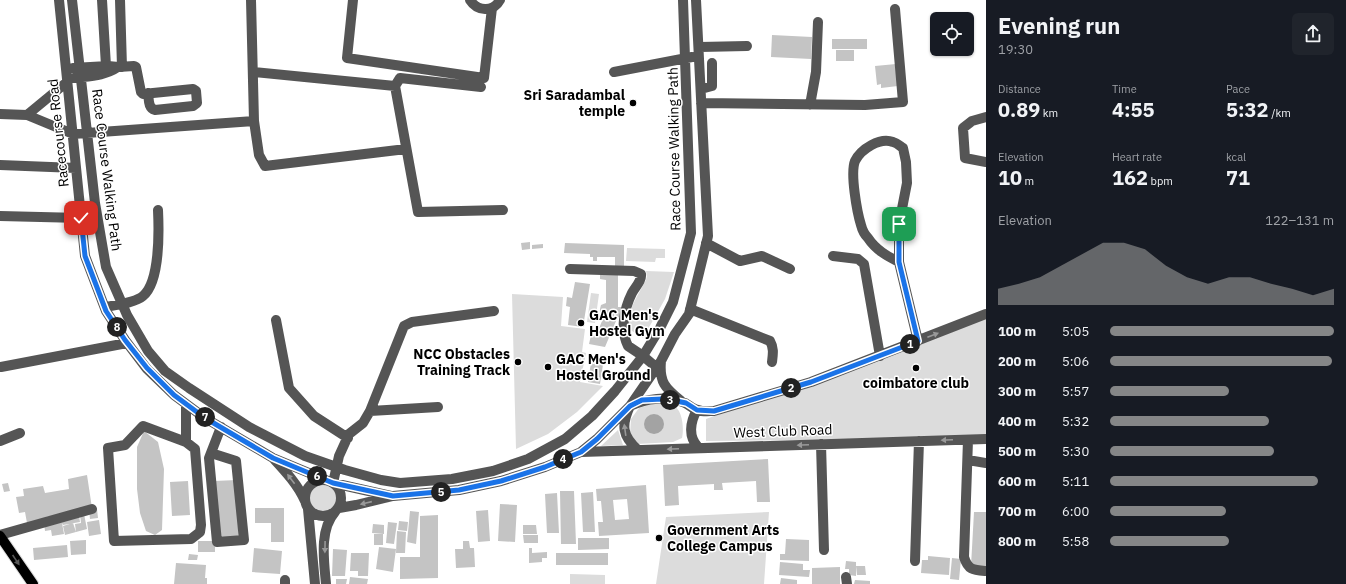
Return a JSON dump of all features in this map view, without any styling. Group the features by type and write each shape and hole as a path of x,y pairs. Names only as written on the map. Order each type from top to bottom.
{"main road":[{"path":"0,535 33,584"}],"street":[{"name":"Racecourse Road","path":"58,0 85,256 105,308 127,342 147,368 174,395 221,427 273,458 329,482 393,496"},
{"name":"Race Course Walking Path","path":"72,0 95,203 106,266 127,315 148,351 165,371 249,427 305,456 381,480 400,483 452,479 493,471 528,459 565,439 592,416 615,391 643,356 660,328 673,302 691,233 683,0"},
{"path":"102,0 106,66"},
{"path":"120,0 120,67"},
{"path":"251,0 254,121 259,154 266,166 406,149"},
{"path":"353,0 347,58 484,78 492,8"},
{"path":"470,0 478,8 483,10 492,8 500,0"},
{"path":"273,458 292,480 303,496 307,506 316,515 321,517 337,510 393,496 459,490 501,481 545,467 581,452 597,439 630,406 689,314 708,236 701,103 700,52 696,0"},
{"path":"701,103 866,105 904,102 895,9"},
{"path":"810,105 816,72 818,22"},
{"path":"614,72 686,59 700,52 747,46"},
{"path":"701,89 712,86 712,63"},
{"path":"27,115 67,81 81,72 106,66 136,67 141,92 143,94 148,93"},
{"path":"65,69 81,72 111,72 120,67"},
{"path":"253,72 395,86"},
{"path":"482,87 400,78 395,86 418,212 503,210"},
{"path":"0,114 27,115 73,134 254,121"},
{"path":"986,118 972,121 963,128 965,158 986,162"},
{"path":"899,262 880,252 868,238 861,225 856,199 853,178 856,161 867,147 879,142 893,141 903,148 906,162 907,183 899,224 899,262 918,341"},
{"path":"0,165 76,168"},
{"path":"105,308 138,300 144,296 150,285 156,262 159,232 158,210"},
{"path":"0,216 81,218"},
{"path":"706,243 740,261 762,256 790,269"},
{"path":"833,256 858,259 864,264 880,356"},
{"path":"570,269 634,271 641,274 640,281 632,292 626,306 624,322 628,346 658,364 661,378 670,392 681,401 697,410 714,411 804,384 986,314"},
{"path":"690,309 770,341 773,352 772,362"},
{"path":"329,482 349,434 363,423 370,411 404,326 412,322 494,311"},
{"path":"276,320 289,388 314,416 348,438"},
{"path":"1,366 127,342"},
{"path":"638,450 626,437 624,431 624,423 630,406 642,400 652,399 681,401"},
{"path":"186,404 186,442"},
{"path":"370,411 438,407"},
{"path":"697,410 692,422 691,430 695,443 698,447"},
{"path":"143,426 186,442 194,448 201,525 200,532 191,539 114,542 108,448 125,445 143,426"},
{"path":"211,453 222,459 236,461 244,540 217,542 210,458 211,453 221,427"},
{"path":"0,441 20,433"},
{"name":"West Club Road","path":"581,452 698,447 986,439"},
{"path":"968,440 964,557 966,565 973,570 986,571"},
{"path":"914,560 919,441"},
{"path":"821,444 824,550"},
{"path":"968,460 986,463"},
{"path":"315,584 306,493 311,484 321,480 337,486 341,497 337,510 330,518 325,534 324,563 326,584"},
{"path":"0,535 92,509"}],"shaded area":[{"path":"627,248 665,249 665,258 656,258 655,262 626,261"},
{"path":"646,271 674,272 665,299 643,338 629,329 629,322 633,304 646,280"},
{"path":"591,293 599,294 595,323 587,322"},
{"name":"GAC Men's Hostel Ground","path":"512,294 563,297 561,326 585,329 582,352 586,353 580,382 603,386 577,412 548,434 516,449"},
{"name":"coimbatore club","path":"986,317 986,438 706,441 706,419"},
{"path":"656,403 673,405 679,411 682,420 682,438 673,442 637,444 630,434 631,419 639,408"},
{"path":"654,414 661,417 664,424 661,431 654,434 647,431 644,424 647,417"},
{"path":"618,430 623,445 601,446"},
{"path":"323,483 334,487 338,498 334,509 323,513 312,509 308,498 312,487"},
{"path":"769,512 764,584 656,584 666,517"},
{"path":"570,574 605,575 605,584 570,584"}],"building":[{"path":"772,35 812,37 811,59 771,57"},
{"path":"832,39 867,39 867,49 832,49"},
{"path":"836,50 854,50 854,61 836,61"},
{"path":"896,64 898,86 881,88 881,84 877,85 875,66"},
{"path":"530,242 530,249 522,250 521,243"},
{"path":"565,243 624,245 624,266 615,266 615,257 597,257 597,261 593,261 593,257 590,257 590,254 564,253"},
{"path":"543,244 543,248 532,249 532,245"},
{"path":"600,271 618,272 618,307 623,307 622,318 617,317 618,311 616,321 605,347 589,344 591,335 596,336 604,316 600,312 601,305 606,303 606,280 600,279"},
{"path":"575,282 590,284 583,327 568,325 570,307 566,306 567,297 572,298"},
{"path":"592,356 604,358 600,384 588,382"},
{"path":"144,431 158,442 164,469 162,530 155,535 146,531 140,513 137,489 137,447"},
{"path":"768,459 770,502 757,502 756,481 722,483 723,490 714,490 714,484 678,486 679,505 665,506 663,465"},
{"path":"87,475 92,508 46,517 47,520 27,523 25,512 19,513 16,497 24,496 23,489 43,486 45,493 69,489 68,479"},
{"path":"237,480 239,545 217,545 214,481"},
{"path":"188,481 190,515 172,516 170,482"},
{"path":"8,483 10,491 4,492 2,484"},
{"path":"646,485 649,533 599,536 598,522 603,522 601,501 597,501 596,489","holes":["627,499 629,519 615,520 613,500"]},
{"path":"560,491 574,491 576,544 561,544"},
{"path":"593,492 595,532 583,532 581,493"},
{"path":"557,493 559,533 547,533 545,494"},
{"path":"500,504 517,505 515,542 498,541"},
{"path":"255,508 284,508 284,542 271,542 271,523 255,523"},
{"path":"97,509 98,518 90,519 89,510"},
{"path":"488,510 490,541 478,542 476,511"},
{"path":"410,511 419,512 416,544 407,542"},
{"path":"974,512 986,512 986,567 971,566"},
{"path":"80,514 84,514 87,529 76,532 75,524 81,523"},
{"path":"438,515 438,578 400,579 400,557 420,557 420,516"},
{"path":"79,516 80,522 63,525 62,523 64,534 52,536 51,530 45,531 44,523"},
{"path":"99,520 101,534 89,536 87,522"},
{"path":"399,521 408,522 407,531 398,530"},
{"path":"388,522 397,523 394,544 386,543"},
{"path":"73,523 76,532 65,535 63,526"},
{"path":"373,524 384,525 384,534 372,533"},
{"path":"523,525 536,525 537,534 523,534"},
{"path":"397,531 406,532 405,553 396,553"},
{"path":"374,534 383,534 383,545 374,545"},
{"path":"523,535 538,535 538,543 524,543"},
{"path":"578,538 609,538 609,549 578,550"},
{"path":"786,539 809,540 809,561 780,560 780,554 785,554"},
{"path":"86,540 86,554 71,555 70,541"},
{"path":"198,541 215,541 215,552 198,552"},
{"path":"463,541 469,541 470,548 474,548 475,567 456,568 455,549 463,549"},
{"path":"67,545 68,557 34,560 33,548"},
{"path":"379,547 396,549 393,572 376,569"},
{"path":"254,548 282,551 280,574 252,572"},
{"path":"529,548 532,548 532,553 547,552 547,558 542,558 542,562 529,563"},
{"path":"333,549 347,550 345,576 332,576"},
{"path":"351,553 369,553 368,576 358,576 358,571 350,571"},
{"path":"556,553 608,553 608,565 556,565"},
{"path":"189,554 198,555 197,560 188,560"},
{"path":"928,556 950,558 949,575 921,573 922,560 928,560"},
{"path":"952,558 961,559 959,580 950,579"},
{"path":"846,561 856,562 856,576 849,575 849,569 845,569"},
{"path":"780,562 803,564 803,570 810,570 809,577 779,575"},
{"path":"176,563 206,565 205,578 207,578 207,584 174,584"},
{"path":"856,566 865,566 866,575 857,575"},
{"path":"840,567 840,584 812,584 812,568"},
{"path":"350,577 368,579 367,584 349,584"},
{"path":"781,578 797,580 797,584 780,584"},
{"path":"336,579 347,579 346,584 336,584"},
{"path":"855,580 870,581 870,584 854,584"}],"place":[{"name":"Sri Saradambal temple","path":"633,103"},
{"name":"GAC Men's Hostel Gym","path":"581,323"},
{"name":"NCC Obstacles Training Track","path":"518,362"},
{"name":"GAC Men's Hostel Ground","path":"548,367"},
{"name":"coimbatore club","path":"916,368"},
{"name":"Government Arts College Campus","path":"659,538"}],"route":[{"path":"81,218 85,256 106,311 125,340 147,368 174,395 205,418 273,458 333,483 393,496 419,495 459,490 501,481 545,467 581,452 597,439 630,406 642,400 662,399 681,401 697,410 714,411 811,382 918,341 899,262 899,224"}]}
